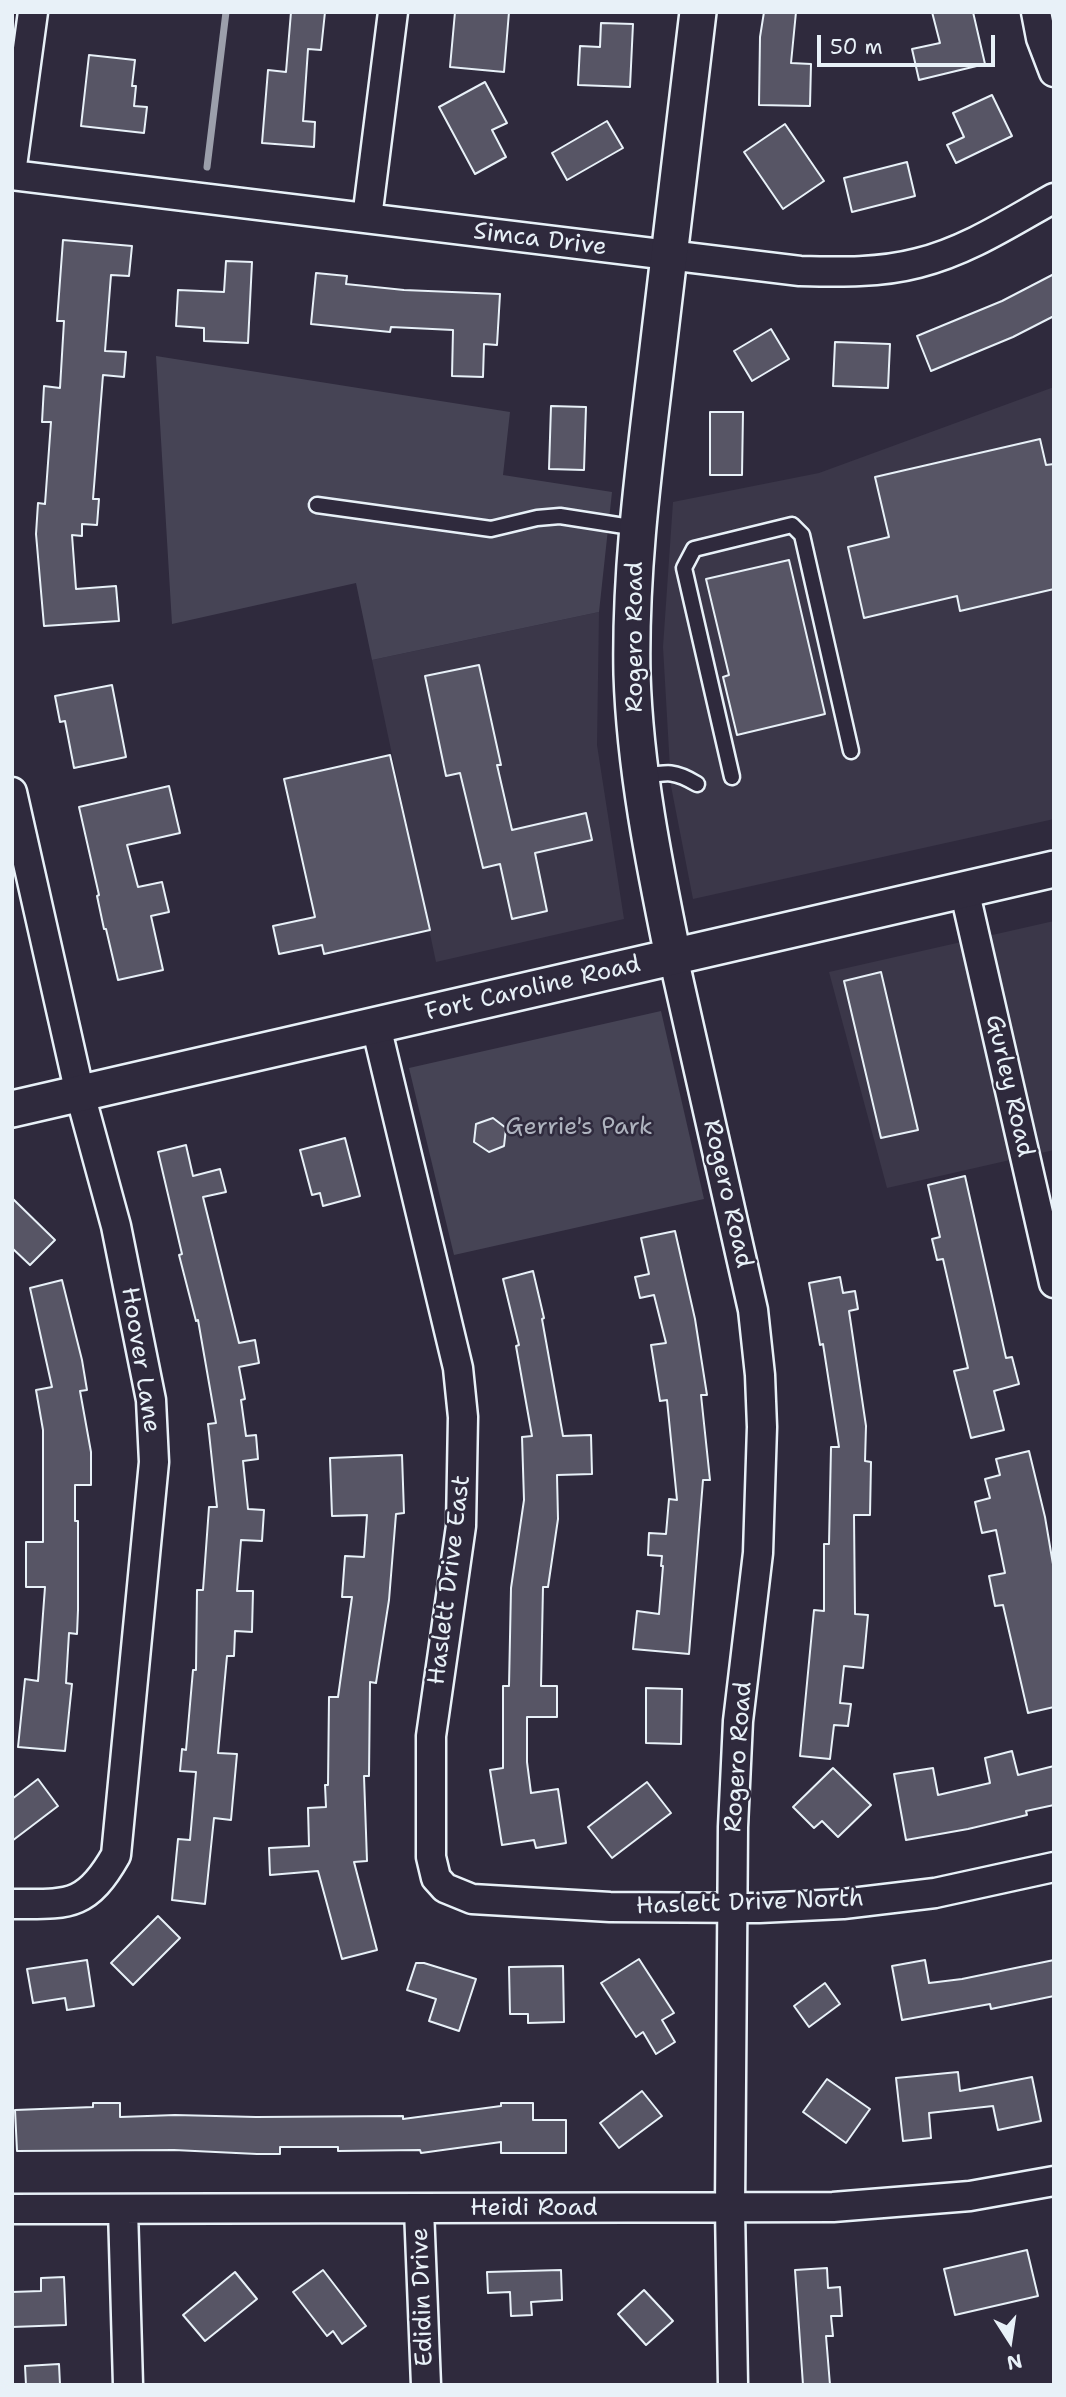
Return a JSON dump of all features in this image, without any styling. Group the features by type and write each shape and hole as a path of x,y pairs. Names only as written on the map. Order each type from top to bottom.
{"street":[{"path":"12,166 33,12"},
{"path":"367,218 393,12"},
{"name":"Rogero Road","path":"698,12 637,528 632,613 632,675 646,818 673,956 753,1310 760,1375 758,1553 738,1721 733,1827 730,2208 733,2385"},
{"path":"1036,12 1041,38 1054,72"},
{"name":"Simca Drive","path":"12,175 800,271 843,272 883,270 920,263 973,243 1054,198"},
{"name":"Hoover Lane","path":"12,792 80,1094 116,1226 148,1387 154,1439 116,1855 104,1877 85,1895 58,1904 12,1904"},
{"name":"Fort Caroline Road","path":"12,1109 1054,869"},
{"name":"Gurley Road","path":"964,890 1054,1283"},
{"name":"Haslett Drive East","path":"376,1026 458,1368 463,1417 461,1526 431,1736 431,1857 436,1878 445,1888"},
{"name":"Haslett Drive North","path":"445,1888 472,1899 610,1907 733,1908 843,1904 935,1893 1054,1867"},
{"name":"Heidi Road","path":"12,2209 833,2207 970,2196 1054,2181"},
{"path":"123,2209 128,2385"},
{"name":"Edidin Drive","path":"419,2209 426,2385"}],"lane":[{"path":"317,505 491,528 560,516 637,528"},
{"path":"732,777 684,568 694,549 792,525 802,535 851,751"},
{"path":"641,777 668,772 680,773 697,784"}],"shaded area":[{"path":"1054,387 1054,819 693,899 671,786 663,647 673,502 819,473"},
{"path":"599,612 597,745 624,919 436,962 372,660"},
{"path":"1054,921 1054,1150 887,1188 829,972"}],"green space":[{"path":"156,356 510,412 503,475 612,492 599,612 372,660 356,583 172,624"},
{"name":"Gerrie's Park","path":"661,1011 704,1199 454,1255 409,1068"}],"building":[{"path":"291,12 325,12 321,50 308,49 303,121 315,122 314,147 262,143 268,70 286,72"},
{"path":"455,12 509,12 504,72 450,67"},
{"path":"764,12 796,12 791,63 811,64 810,106 759,105 760,37"},
{"path":"932,12 973,12 985,64 919,80 912,49 940,43"},
{"path":"601,23 633,24 630,87 578,85 580,46 600,47"},
{"path":"89,55 135,60 132,86 136,86 134,106 147,107 144,133 81,126"},
{"path":"485,82 507,123 492,130 506,157 475,174 439,107"},
{"path":"992,95 1012,136 956,163 947,145 964,137 953,113"},
{"path":"607,121 623,148 567,180 552,153"},
{"path":"785,124 824,181 783,209 744,152"},
{"path":"907,162 915,196 852,212 844,178"},
{"path":"63,240 132,246 129,276 111,275 105,351 126,352 124,377 103,375 93,499 99,499 97,525 82,524 82,536 72,535 76,589 116,586 119,621 44,626 36,534 38,503 45,504 51,422 42,422 44,386 60,388 64,321 57,321"},
{"path":"226,261 252,262 248,343 204,341 204,328 176,326 178,290 224,292"},
{"path":"316,273 347,276 346,284 404,290 500,294 497,345 484,344 483,377 452,376 453,330 391,327 390,332 311,324"},
{"path":"1054,274 1054,316 1013,337 931,371 917,336 1002,301"},
{"path":"771,329 789,359 752,381 734,351"},
{"path":"835,342 890,344 888,388 833,386"},
{"path":"551,406 586,407 584,470 549,469"},
{"path":"710,412 743,412 742,475 710,475"},
{"path":"1040,439 1046,465 1054,464 1054,589 960,611 957,596 864,618 848,547 889,537 875,477"},
{"path":"789,560 825,714 737,735 723,677 729,675 706,579"},
{"path":"479,665 512,830 586,813 592,840 535,853 547,911 512,919 500,864 483,868 460,773 446,776 425,676"},
{"path":"112,685 126,757 74,768 65,721 60,722 55,696"},
{"path":"390,755 430,930 324,954 322,945 279,954 273,926 315,917 284,779"},
{"path":"169,786 180,833 127,845 138,887 162,882 169,912 151,916 163,970 118,980 104,929 79,807"},
{"path":"881,972 918,1130 881,1138 844,981"},
{"path":"493,1118 506,1128 504,1146 489,1152 474,1142 476,1124"},
{"path":"345,1138 360,1196 323,1206 320,1193 312,1195 300,1150"},
{"path":"186,1145 193,1176 220,1169 226,1192 203,1197 239,1343 255,1340 259,1363 239,1367 245,1399 241,1400 246,1436 256,1435 258,1459 243,1461 248,1509 264,1510 262,1541 241,1540 237,1591 253,1591 252,1632 235,1631 234,1656 227,1656 218,1753 237,1754 231,1820 214,1818 205,1904 172,1900 178,1839 190,1840 196,1772 180,1771 182,1749 186,1750 193,1670 196,1670 197,1590 203,1590 209,1507 217,1507 208,1424 216,1423 198,1320 196,1321 179,1255 182,1254 158,1152"},
{"path":"965,1176 1006,1358 1012,1357 1019,1384 994,1391 1004,1430 971,1438 954,1371 968,1368 943,1259 937,1260 932,1239 940,1237 928,1185"},
{"path":"12,1198 55,1240 30,1265 12,1248"},
{"path":"675,1231 695,1319 707,1395 701,1395 710,1480 703,1480 689,1654 633,1649 637,1611 659,1614 662,1556 648,1555 649,1533 666,1534 669,1499 677,1500 667,1400 660,1401 651,1345 666,1343 654,1295 640,1298 635,1277 649,1274 641,1238"},
{"path":"533,1271 544,1318 542,1319 563,1436 591,1435 592,1474 557,1475 558,1519 548,1587 543,1587 541,1686 557,1686 557,1717 527,1717 527,1762 531,1793 558,1789 566,1843 536,1848 534,1840 502,1845 490,1770 503,1768 503,1686 509,1686 511,1588 524,1500 522,1437 532,1436 516,1346 519,1345 503,1279"},
{"path":"840,1277 843,1293 855,1291 858,1309 849,1311 866,1426 865,1461 871,1462 870,1515 854,1515 855,1614 868,1615 863,1668 844,1666 840,1703 851,1704 848,1726 834,1725 830,1759 800,1756 814,1610 824,1611 824,1544 829,1544 831,1447 839,1447 823,1344 820,1345 809,1283"},
{"path":"62,1280 82,1360 87,1390 80,1391 91,1452 91,1485 75,1485 75,1521 78,1521 78,1610 77,1634 69,1633 66,1683 72,1684 65,1751 18,1747 25,1679 38,1681 45,1587 26,1587 26,1542 43,1542 43,1430 36,1390 52,1387 30,1288"},
{"path":"1029,1451 1054,1570 1054,1707 1028,1713 1003,1605 995,1606 989,1576 1005,1573 996,1530 982,1533 975,1502 990,1498 985,1479 1000,1475 996,1459"},
{"path":"402,1455 404,1513 396,1514 389,1600 376,1683 370,1682 369,1776 364,1776 367,1861 354,1862 377,1950 342,1959 318,1871 270,1875 269,1848 309,1846 308,1808 326,1807 329,1697 338,1697 352,1597 342,1597 345,1556 364,1557 367,1515 332,1516 330,1458"},
{"path":"646,1688 682,1689 681,1744 646,1743"},
{"path":"1012,1751 1018,1775 1054,1766 1054,1805 1026,1811 1027,1815 968,1829 906,1840 894,1774 933,1768 938,1795 990,1783 985,1758"},
{"path":"833,1768 871,1805 838,1837 822,1821 814,1828 793,1807"},
{"path":"38,1779 58,1806 12,1841 12,1799"},
{"path":"647,1782 671,1813 612,1858 588,1827"},
{"path":"158,1916 180,1938 133,1985 111,1963"},
{"path":"639,1959 674,2013 662,2020 675,2042 656,2054 643,2032 636,2037 601,1983"},
{"path":"87,1960 94,2006 67,2010 65,1998 33,2003 27,1969"},
{"path":"925,1960 929,1983 1054,1960 1054,1996 991,2009 990,2004 902,2020 892,1966"},
{"path":"416,1963 476,1979 459,2031 429,2021 436,1999 407,1990"},
{"path":"563,1966 564,2022 528,2023 528,2014 510,2014 509,1967"},
{"path":"825,1983 840,2004 809,2027 794,2006"},
{"path":"958,2072 960,2091 1032,2077 1041,2121 998,2130 993,2106 929,2113 931,2138 903,2141 896,2078"},
{"path":"827,2079 870,2109 846,2143 803,2112"},
{"path":"642,2091 662,2116 619,2148 600,2123"},
{"path":"93,2103 120,2103 120,2117 403,2116 403,2119 501,2106 501,2103 533,2103 533,2120 566,2120 566,2153 501,2153 501,2142 421,2153 420,2150 338,2151 338,2147 280,2147 280,2154 174,2150 17,2151 15,2110 93,2107"},
{"path":"1027,2250 1038,2296 955,2315 944,2269"},
{"path":"827,2268 828,2288 840,2287 842,2316 831,2316 833,2336 826,2336 830,2385 803,2385 795,2270"},
{"path":"323,2270 366,2326 342,2344 333,2331 327,2336 293,2292"},
{"path":"561,2270 562,2300 531,2302 532,2315 511,2316 510,2292 488,2293 487,2272"},
{"path":"235,2272 257,2299 205,2341 183,2315"},
{"path":"64,2277 66,2325 12,2327 12,2292 41,2291 41,2278"},
{"path":"644,2290 673,2321 646,2345 618,2314"},
{"path":"59,2364 60,2385 26,2385 25,2366"}],"waterway":[{"path":"207,167 226,12"}]}
